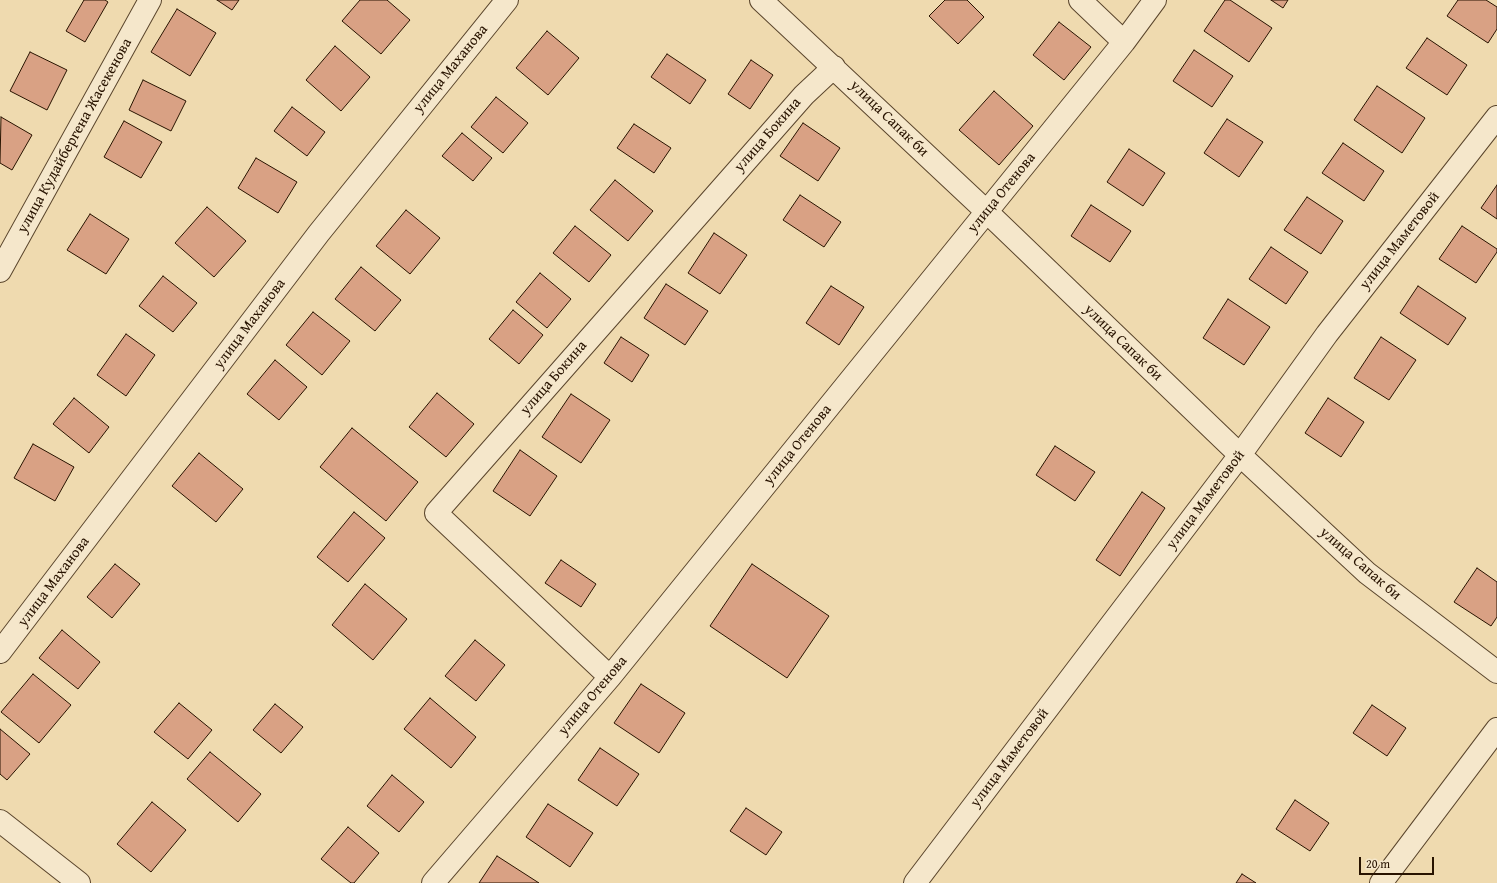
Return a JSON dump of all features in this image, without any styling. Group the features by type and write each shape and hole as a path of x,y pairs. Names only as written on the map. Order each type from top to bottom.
{"street":[{"name":"улица Кудайбергена Жасекенова","path":"0,271 150,0"},
{"name":"улица Маханова","path":"0,652 319,233 507,0"},
{"name":"улица Сапак би","path":"761,0 986,211 1240,455 1367,573 1497,672"},
{"path":"1080,0 1124,42"},
{"name":"улица Отенова","path":"433,883 610,677 1124,42 1155,0"},
{"name":"улица Бокина","path":"610,677 436,513 804,95 834,67"},
{"name":"улица Маметовой","path":"915,883 1240,455 1327,334 1497,117"},
{"path":"1381,883 1497,730"},
{"path":"0,821 78,883"}],"building":[{"path":"84,0 105,0 108,2 85,42 66,31"},
{"path":"217,0 239,0 232,10"},
{"path":"360,0 387,0 410,20 381,54 342,21"},
{"path":"945,0 967,0 984,17 958,44 929,16"},
{"path":"1225,0 1230,0 1272,28 1249,62 1204,31"},
{"path":"1271,0 1288,0 1283,8"},
{"path":"1458,0 1486,0 1497,7 1497,29 1488,43 1447,16"},
{"path":"177,9 216,33 190,76 151,52"},
{"path":"1059,22 1091,47 1064,80 1033,55"},
{"path":"547,31 579,58 548,95 516,68"},
{"path":"1427,38 1467,65 1447,95 1406,68"},
{"path":"335,46 370,77 341,111 306,80"},
{"path":"1194,50 1233,76 1212,107 1173,81"},
{"path":"30,52 67,70 47,110 10,91"},
{"path":"667,54 706,80 690,104 651,77"},
{"path":"751,60 773,75 750,109 728,94"},
{"path":"143,80 186,101 171,131 129,110"},
{"path":"1377,86 1425,118 1402,153 1354,120"},
{"path":"994,91 1033,126 999,165 959,130"},
{"path":"496,97 528,123 503,153 471,127"},
{"path":"292,107 325,132 307,156 274,131"},
{"path":"1,117 32,135 12,170 0,163"},
{"path":"1227,119 1263,142 1239,177 1204,153"},
{"path":"124,121 162,142 141,178 104,157"},
{"path":"803,123 840,148 818,181 780,156"},
{"path":"634,124 671,148 654,173 617,148"},
{"path":"462,133 492,158 473,181 442,156"},
{"path":"1343,143 1384,171 1364,201 1322,173"},
{"path":"1129,149 1165,173 1143,206 1107,182"},
{"path":"256,158 297,182 278,213 238,188"},
{"path":"615,180 653,211 628,241 590,210"},
{"path":"1497,185 1497,219 1481,208"},
{"path":"800,195 841,222 824,247 783,220"},
{"path":"1307,197 1343,221 1321,254 1284,230"},
{"path":"1091,205 1131,231 1110,262 1071,236"},
{"path":"207,207 246,241 214,277 175,243"},
{"path":"406,210 440,238 410,274 376,246"},
{"path":"90,214 129,239 106,274 67,250"},
{"path":"575,226 611,255 589,282 553,253"},
{"path":"1462,226 1497,249 1497,252 1476,283 1439,259"},
{"path":"714,233 747,255 720,294 688,273"},
{"path":"1271,247 1308,272 1286,304 1249,279"},
{"path":"361,267 401,300 375,331 335,299"},
{"path":"540,273 571,299 547,328 516,302"},
{"path":"163,276 197,303 173,332 139,306"},
{"path":"666,284 708,311 685,345 644,318"},
{"path":"831,286 864,307 839,345 806,323"},
{"path":"1418,286 1466,318 1448,345 1400,313"},
{"path":"1228,299 1270,327 1244,365 1203,338"},
{"path":"513,310 543,335 519,364 489,339"},
{"path":"313,312 350,341 322,375 286,345"},
{"path":"126,334 155,355 126,396 97,375"},
{"path":"621,337 649,355 632,382 604,363"},
{"path":"1381,337 1416,360 1389,400 1354,378"},
{"path":"275,360 307,387 279,420 247,394"},
{"path":"437,393 474,424 446,457 409,427"},
{"path":"571,394 610,420 581,463 542,437"},
{"path":"74,398 109,427 89,453 53,424"},
{"path":"1328,398 1364,422 1341,457 1305,433"},
{"path":"352,428 418,482 386,521 320,467"},
{"path":"33,444 74,467 55,501 14,478"},
{"path":"1055,446 1095,472 1075,501 1036,475"},
{"path":"520,450 557,476 530,516 493,491"},
{"path":"199,453 243,489 216,522 172,486"},
{"path":"1142,492 1165,508 1120,576 1096,560"},
{"path":"354,512 385,538 348,582 317,557"},
{"path":"561,560 596,584 581,607 545,583"},
{"path":"115,564 140,584 112,618 87,597"},
{"path":"752,564 829,616 787,678 710,626"},
{"path":"1477,568 1497,582 1497,617 1491,626 1454,602"},
{"path":"365,584 407,619 373,660 332,625"},
{"path":"62,630 100,662 78,689 39,658"},
{"path":"475,640 505,665 476,701 445,676"},
{"path":"33,674 71,705 39,743 1,712"},
{"path":"641,684 685,713 659,753 614,723"},
{"path":"430,698 476,737 451,768 404,729"},
{"path":"179,703 212,730 188,759 154,732"},
{"path":"275,704 303,727 281,753 253,730"},
{"path":"1372,705 1406,728 1387,756 1353,733"},
{"path":"0,729 30,754 7,780 0,774"},
{"path":"600,748 639,774 617,806 578,780"},
{"path":"210,752 261,794 238,822 187,779"},
{"path":"392,775 424,802 399,832 367,806"},
{"path":"1295,800 1329,823 1310,851 1276,829"},
{"path":"152,802 186,830 151,872 117,844"},
{"path":"548,804 593,833 570,867 526,837"},
{"path":"746,808 782,832 766,855 730,831"},
{"path":"348,827 379,853 354,883 351,883 321,859"},
{"path":"497,856 539,883 479,883"},
{"path":"1242,874 1256,883 1236,883"}]}
